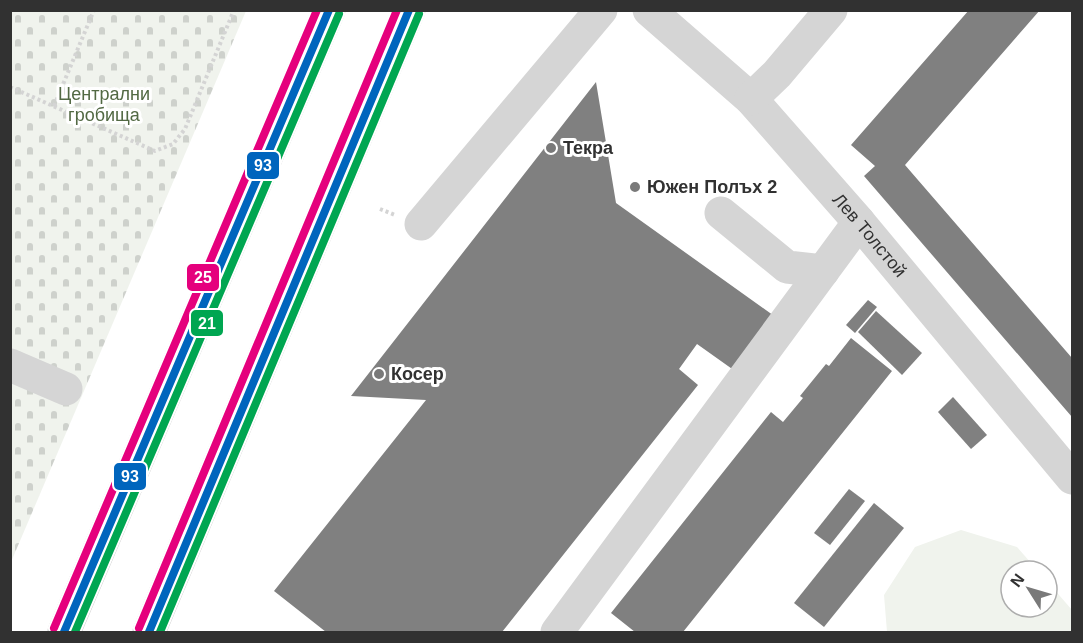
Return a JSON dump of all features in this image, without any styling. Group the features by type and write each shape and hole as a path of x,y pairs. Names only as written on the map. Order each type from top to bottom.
{"main road":[{"path":"64,633 329,10"},
{"path":"155,625 409,10"}],"street":[{"path":"421,224 601,10"},
{"name":"Лев Толстой","path":"649,10 752,99 859,222 1072,478"},
{"path":"752,99 777,74 831,10"},
{"path":"721,213 787,267 823,271"},
{"path":"557,633 859,222"},
{"path":"10,365 66,389"}],"path":[{"path":"54,106 94,10"},
{"path":"10,87 155,151 173,144 185,129 234,10"}],"green space":[{"name":"Централни гробища","path":"11,11 246,11 11,562"},
{"path":"961,530 1017,547 1028,559 999,559 999,619 1059,619 1059,595 1072,610 1072,632 887,632 884,595 915,547"}],"building":[{"path":"969,10 1040,10 905,165 1072,358 1072,417 864,176 875,166 851,145"},
{"path":"596,82 616,203 777,318 735,371 697,344 679,369 698,385 502,632 326,632 274,591 426,400 351,396"},
{"path":"868,300 877,307 855,333 846,325"},
{"path":"876,311 922,353 902,375 858,332"},
{"path":"851,338 892,371 683,632 635,632 611,613 771,412 783,422 803,398 800,396 826,364 829,366"},
{"path":"953,397 987,435 971,449 938,412"},
{"path":"849,489 865,501 830,545 814,533"},
{"path":"874,503 904,528 824,627 794,603"}],"transit line":[{"name":"25","path":"54,628 317,10"},
{"name":"93","path":"64,632 329,10"},
{"name":"25","path":"139,628 397,10"},
{"name":"93","path":"149,632 409,10"},
{"name":"21","path":"75,632 339,14"},
{"name":"21","path":"160,632 419,14"}],"place":[{"name":"Текра","path":"551,148"},
{"name":"Южен Полъх 2","path":"635,187"},
{"name":"Косер","path":"379,374"}]}
